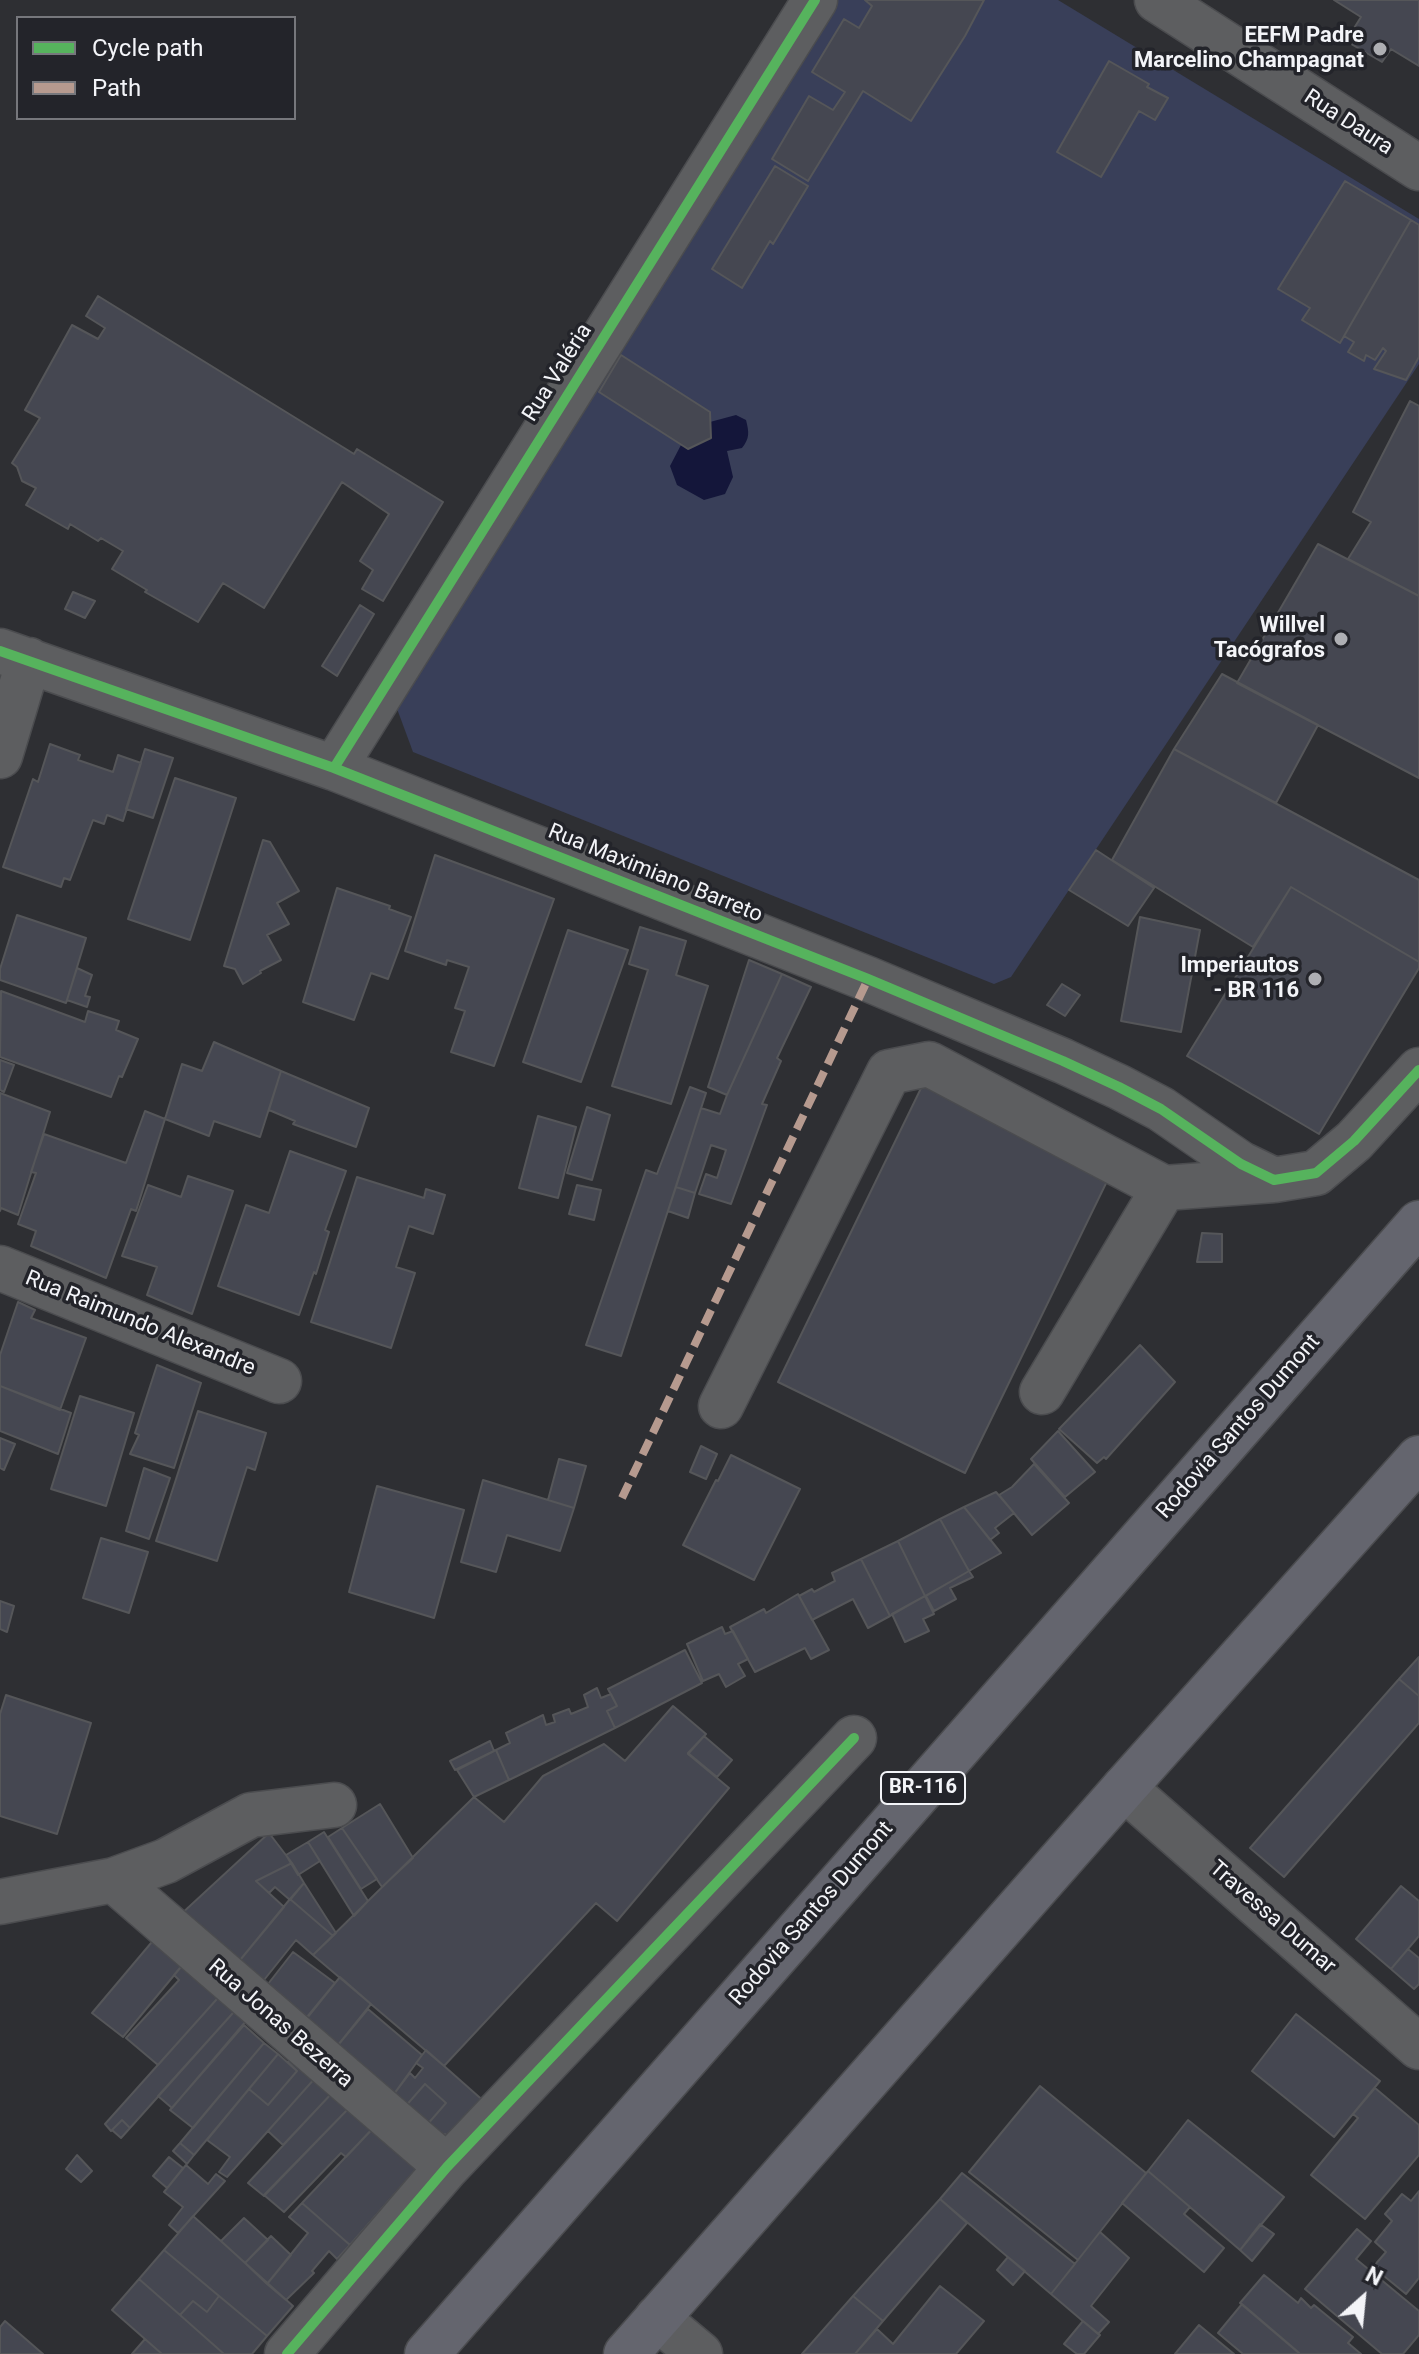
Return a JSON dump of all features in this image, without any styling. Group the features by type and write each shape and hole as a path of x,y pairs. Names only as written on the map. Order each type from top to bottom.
{"highway":[{"name":"Rodovia Santos Dumont","path":"427,2354 1419,1223"},
{"path":"626,2354 1419,1458"}],"street":[{"name":"Rua Valéria","path":"334,768 815,0"},
{"name":"Rua Daura","path":"1157,0 1419,168"},
{"name":"Rua Maximiano Barreto","path":"14,656 334,768 868,979 1063,1061 1161,1109 1241,1164 1274,1180"},
{"path":"0,756 14,656"},
{"path":"721,1406 889,1072 929,1064 1164,1188 1274,1180 1316,1173 1354,1141 1419,1070"},
{"path":"1042,1392 1164,1188"},
{"name":"Rua Raimundo Alexandre","path":"0,1268 279,1381"},
{"path":"287,2354 447,2167 854,1738"},
{"name":"Travessa Dumar","path":"1124,1788 1419,2047"},
{"path":"0,1902 114,1880 166,1861 251,1815 334,1805"},
{"name":"Rua Jonas Bezerra","path":"114,1880 447,2167"},
{"path":"657,2318 700,2354"}],"shaded area":[{"path":"826,0 1058,0 1419,219 1419,364 1011,977 994,984 413,752 396,706"},
{"path":"736,415 746,420 748,435 742,448 727,451 733,477 725,494 704,500 677,485 670,466 681,445 688,449 710,422"}],"building":[{"path":"865,0 984,0 911,121 863,91 808,181 772,159 809,96 833,110 845,92 812,72 844,19 859,28 872,6"},
{"path":"1334,0 1419,0 1419,66 1391,49 1382,62 1346,41 1361,17"},
{"path":"1109,61 1168,98 1155,120 1139,111 1101,177 1057,152"},
{"path":"775,166 808,186 742,288 712,269"},
{"path":"1345,181 1411,220 1340,343 1302,320 1310,308 1278,289"},
{"path":"1411,220 1419,225 1419,357 1406,380 1374,369 1386,351 1383,348 1375,360 1366,355 1364,361 1348,352 1354,342 1344,336"},
{"path":"98,296 354,454 357,449 443,502 383,601 362,589 373,570 360,561 389,514 342,482 264,608 223,583 198,622 112,569 123,551 101,538 98,541 70,524 68,529 26,505 36,488 22,481 17,467 12,463 40,418 25,410 72,325 98,339 105,328 86,316"},
{"path":"621,355 710,412 711,438 688,449 599,392"},
{"path":"1410,401 1419,406 1419,596 1348,559 1371,522 1353,512"},
{"name":"Willvel Tacógrafos","path":"1318,544 1419,596 1419,778 1237,683"},
{"path":"73,592 95,601 85,618 65,609"},
{"path":"360,605 374,614 337,676 322,666"},
{"path":"1222,674 1318,725 1276,803 1174,749"},
{"path":"50,744 80,755 78,760 113,772 118,755 141,763 123,821 107,815 104,824 93,820 70,880 64,878 61,887 3,867 33,779 38,782"},
{"path":"145,749 173,758 153,818 126,809"},
{"path":"1174,749 1419,880 1419,962 1291,887 1253,947 1112,860"},
{"path":"175,778 236,798 190,940 128,919"},
{"path":"263,840 270,842 299,891 277,903 289,924 267,935 281,960 243,984 235,969 224,966"},
{"path":"1096,850 1154,888 1128,926 1069,890"},
{"path":"435,855 554,899 494,1066 451,1052 465,1011 455,1008 469,967 447,960 446,965 405,951"},
{"path":"1291,887 1419,962 1419,968 1319,1134 1187,1056"},
{"path":"337,888 390,906 389,909 411,917 388,979 371,973 354,1020 303,1002"},
{"path":"17,915 86,938 66,1003 0,980 0,969"},
{"path":"1140,917 1200,930 1181,1032 1121,1021"},
{"path":"640,927 686,941 676,975 708,986 671,1104 612,1086 648,970 629,964"},
{"path":"568,930 628,950 581,1082 523,1062"},
{"path":"749,960 782,974 727,1095 708,1087"},
{"path":"77,968 92,975 85,996 90,997 87,1007 67,1000"},
{"path":"782,974 811,987 777,1058 781,1061 762,1104 767,1105 731,1204 699,1194 706,1174 717,1178 726,1150 711,1145 695,1193 676,1187 701,1108 720,1114"},
{"path":"1062,984 1080,995 1065,1016 1047,1005"},
{"path":"1,991 85,1022 88,1011 119,1021 116,1030 138,1039 111,1097 0,1057"},
{"path":"214,1042 281,1071 260,1137 214,1121 209,1136 165,1119 182,1064 202,1071"},
{"path":"0,1060 14,1065 4,1092 0,1090"},
{"path":"281,1071 369,1108 356,1147 293,1124 295,1121 269,1110"},
{"path":"925,1080 1112,1171 965,1473 778,1382"},
{"path":"690,1087 706,1093 621,1356 586,1345 646,1170 657,1174"},
{"path":"0,1093 50,1112 18,1215 1,1208 0,1211"},
{"path":"587,1107 610,1115 592,1180 567,1173"},
{"path":"145,1111 165,1119 136,1211 131,1209 106,1278 31,1246 36,1231 18,1224 36,1173 31,1172 44,1134 126,1163"},
{"path":"538,1116 576,1127 558,1198 519,1188"},
{"path":"290,1151 346,1171 325,1230 329,1232 316,1274 314,1272 299,1315 218,1286 246,1205 269,1213"},
{"path":"188,1176 233,1191 192,1314 147,1295 157,1267 122,1256 148,1185 181,1197"},
{"path":"357,1177 424,1198 426,1189 445,1195 433,1234 409,1226 396,1267 415,1273 391,1348 311,1322"},
{"path":"577,1185 601,1190 594,1220 569,1214"},
{"path":"676,1187 695,1193 688,1218 668,1211"},
{"path":"1202,1233 1222,1234 1222,1262 1197,1262"},
{"path":"18,1302 35,1310 31,1318 86,1338 60,1410 0,1386 0,1355"},
{"path":"1140,1345 1175,1382 1106,1459 1104,1457 1097,1463 1059,1429"},
{"path":"157,1365 201,1383 174,1468 130,1454 139,1435 135,1433"},
{"path":"0,1386 71,1413 58,1454 0,1431"},
{"path":"80,1396 134,1413 106,1506 51,1489"},
{"path":"198,1411 266,1433 255,1470 247,1467 217,1561 156,1541"},
{"path":"1058,1431 1095,1472 1065,1497 1031,1459"},
{"path":"0,1438 15,1444 4,1470 0,1468"},
{"path":"701,1446 717,1454 706,1479 690,1472"},
{"path":"731,1455 800,1489 754,1580 683,1545"},
{"path":"559,1459 586,1466 574,1508 548,1500"},
{"path":"1034,1464 1069,1503 1032,1535 999,1495 1012,1487"},
{"path":"144,1468 170,1478 149,1539 126,1531"},
{"path":"483,1480 574,1508 560,1551 507,1535 496,1572 461,1562"},
{"path":"377,1486 464,1510 434,1618 349,1592"},
{"path":"996,1492 1014,1513 995,1528 999,1533 990,1540 964,1507"},
{"path":"964,1507 1001,1553 969,1571 940,1519"},
{"path":"940,1519 969,1571 925,1596 898,1541"},
{"path":"101,1538 148,1552 129,1613 83,1598"},
{"path":"898,1541 925,1596 890,1616 861,1559"},
{"path":"861,1559 890,1616 868,1628 853,1599 812,1620 799,1596 835,1581 832,1573"},
{"path":"969,1571 973,1577 950,1588 956,1599 934,1611 926,1596"},
{"path":"798,1594 829,1650 811,1659 805,1648 755,1672 730,1627 764,1609 766,1613"},
{"path":"925,1596 934,1614 923,1619 929,1631 905,1642 892,1614"},
{"path":"0,1601 14,1606 7,1632 0,1629"},
{"path":"722,1627 725,1634 733,1631 748,1659 738,1664 745,1676 726,1687 719,1674 703,1681 687,1644"},
{"path":"685,1650 702,1683 615,1728 607,1711 617,1706 608,1689"},
{"path":"1419,1657 1419,1696 1399,1679"},
{"path":"1399,1679 1419,1696 1419,1723 1284,1877 1250,1848"},
{"path":"597,1688 601,1698 611,1694 617,1706 607,1711 615,1728 509,1780 496,1750 510,1743 506,1733 543,1715 546,1725 555,1722 553,1715 569,1709 571,1714 588,1707 584,1695"},
{"path":"6,1695 91,1723 57,1834 0,1816 0,1714"},
{"path":"673,1706 706,1734 688,1754 729,1788 617,1921 596,1903 444,2066 313,1955 474,1797 504,1822 543,1776 604,1744 625,1761"},
{"path":"704,1736 732,1760 717,1777 688,1753"},
{"path":"490,1741 494,1751 455,1770 450,1761"},
{"path":"496,1750 509,1780 474,1797 457,1770"},
{"path":"380,1804 413,1858 382,1887 342,1828"},
{"path":"342,1828 377,1879 361,1889 328,1837"},
{"path":"324,1832 368,1901 354,1916 308,1842"},
{"path":"269,1833 292,1863 256,1881 284,1907 236,1965 179,1916"},
{"path":"308,1842 320,1861 298,1875 286,1855"},
{"path":"292,1863 304,1883 290,1900 275,1887 269,1893 256,1881"},
{"path":"304,1883 336,1933 333,1936 290,1899"},
{"path":"1401,1886 1419,1901 1419,1936 1391,1969 1356,1939"},
{"path":"290,1899 333,1936 313,1955 296,1940 260,1985 236,1965"},
{"path":"162,1930 190,1956 123,2037 92,2013"},
{"path":"1408,1949 1419,1958 1419,1984 1414,1989 1391,1969"},
{"path":"293,1952 335,1983 307,2017 268,1984"},
{"path":"185,1962 225,1990 158,2065 126,2038 179,1980 174,1975"},
{"path":"340,1977 371,2004 334,2050 303,2023"},
{"path":"225,1990 241,2004 130,2128 122,2120 111,2131 105,2124"},
{"path":"241,2004 252,2014 172,2108 158,2096"},
{"path":"368,2009 422,2055 391,2098 334,2050"},
{"path":"1296,2014 1380,2081 1334,2137 1252,2071"},
{"path":"244,2025 264,2043 193,2128 170,2110"},
{"path":"264,2043 278,2054 194,2155 180,2143"},
{"path":"426,2050 487,2104 456,2141 445,2134 442,2139 426,2126 446,2103 425,2084 404,2108 391,2098 410,2073 415,2078 423,2068 416,2063"},
{"path":"278,2054 297,2071 268,2105 249,2089"},
{"path":"294,2056 316,2077 227,2177 219,2172 230,2157 207,2140 249,2089 268,2105 297,2071 288,2062"},
{"path":"316,2077 333,2092 283,2145 268,2131"},
{"path":"425,2084 446,2103 426,2126 404,2108"},
{"path":"1040,2086 1146,2173 1078,2260 969,2172"},
{"path":"1375,2088 1419,2125 1419,2155 1365,2219 1311,2175 1358,2118 1353,2114"},
{"path":"333,2092 350,2107 264,2196 248,2183"},
{"path":"350,2107 379,2122 346,2157 341,2153 284,2212 264,2195"},
{"path":"122,2120 130,2128 121,2138 112,2130"},
{"path":"1188,2120 1284,2197 1240,2250 1148,2171"},
{"path":"375,2126 420,2165 350,2245 302,2203"},
{"path":"180,2143 194,2155 187,2164 173,2151"},
{"path":"77,2155 92,2171 81,2182 66,2169"},
{"path":"169,2157 183,2168 167,2188 153,2176"},
{"path":"186,2165 208,2184 216,2174 225,2181 178,2233 169,2225 183,2207 164,2192"},
{"path":"1148,2171 1190,2207 1184,2214 1224,2248 1204,2272 1122,2203"},
{"path":"962,2173 1075,2264 1051,2294 940,2199"},
{"path":"1419,2191 1419,2278 1406,2294 1373,2267 1386,2252 1375,2242 1392,2221 1385,2214 1402,2194 1411,2201"},
{"path":"940,2199 967,2223 883,2321 853,2296"},
{"path":"302,2203 350,2245 337,2259 329,2251 312,2271 314,2273 286,2300 267,2284 308,2233 289,2217"},
{"path":"193,2216 293,2306 267,2336 164,2250"},
{"path":"244,2218 268,2240 245,2263 221,2241"},
{"path":"1260,2224 1274,2234 1252,2261 1240,2250"},
{"path":"1357,2229 1371,2241 1356,2259 1419,2311 1419,2335 1403,2354 1382,2354 1305,2289"},
{"path":"1100,2232 1129,2258 1091,2306 1109,2322 1098,2334 1051,2294"},
{"path":"271,2236 291,2255 267,2284 245,2263"},
{"path":"164,2250 219,2296 207,2312 193,2301 180,2315 139,2279"},
{"path":"1008,2257 1025,2271 1013,2285 997,2270"},
{"path":"1264,2275 1298,2303 1301,2298 1311,2308 1314,2305 1353,2337 1348,2343 1361,2354 1300,2354 1240,2303"},
{"path":"139,2279 224,2354 162,2354 112,2310"},
{"path":"940,2286 984,2321 956,2354 855,2354 877,2329 893,2344"},
{"path":"219,2296 267,2336 252,2354 224,2354 180,2315 193,2301 207,2312"},
{"path":"853,2296 883,2321 855,2354 802,2354"},
{"path":"1242,2304 1300,2354 1243,2354 1218,2333"},
{"path":"5,2321 43,2354 0,2354 0,2327"},
{"path":"1083,2321 1100,2335 1084,2354 1077,2354 1064,2344"},
{"path":"1199,2325 1234,2354 1175,2354"},
{"path":"145,2339 162,2354 132,2354"}],"marked path":[{"path":"622,1498 868,979"}],"cycle path":[{"path":"334,768 815,0"},
{"path":"0,651 334,768 868,979 1119,1087 1161,1109 1241,1164 1274,1180 1316,1173 1354,1141 1419,1070"},
{"path":"287,2354 447,2167 854,1738"}],"place":[{"name":"EEFM Padre Marcelino Champagnat","path":"1380,49"},
{"name":"Willvel Tacógrafos","path":"1341,639"},
{"name":"Imperiautos - BR 116","path":"1315,979"}]}
